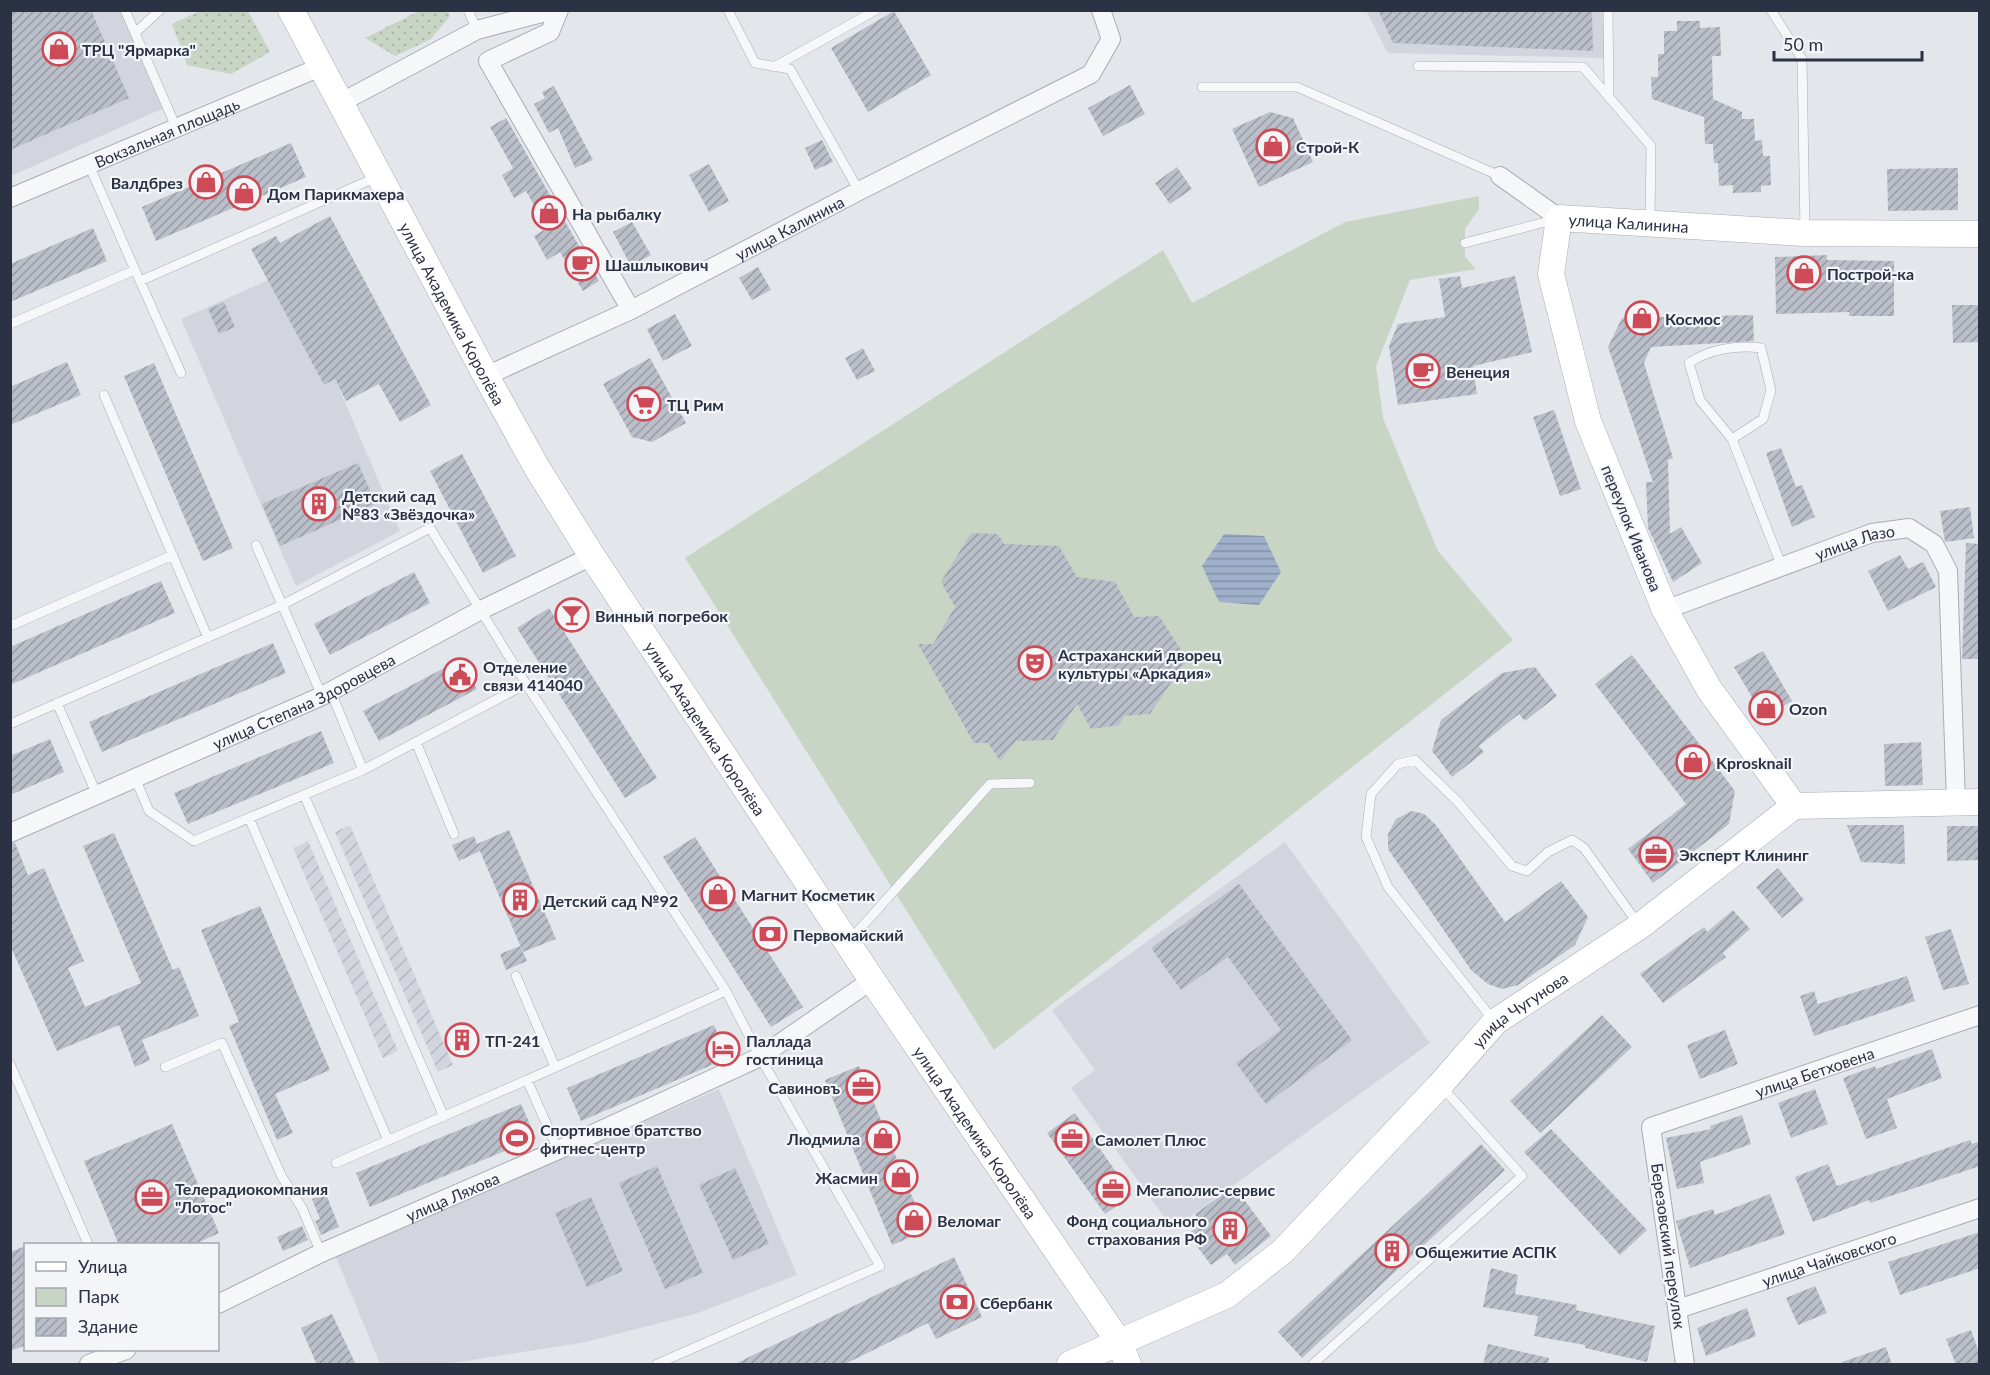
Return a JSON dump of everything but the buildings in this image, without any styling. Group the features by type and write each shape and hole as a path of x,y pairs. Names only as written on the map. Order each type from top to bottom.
{"street":[{"path":"291,10 323,66"},
{"path":"302,10 323,66"},
{"path":"340,103 477,30 553,10"},
{"path":"559,10 550,32 488,61 631,310"},
{"name":"улица Калинина","path":"486,376 631,310 859,190 1091,75 1111,39 1101,10"},
{"name":"улица Академика Королёва","path":"323,66 340,103 537,468 592,556 847,943 1124,1353"},
{"name":"Вокзальная площадь","path":"10,198 323,66"},
{"name":"улица Калинина","path":"1500,176 1559,218 1805,233 1980,234"},
{"name":"переулок Иванова","path":"1559,218 1551,273 1588,421 1665,610 1709,689 1794,807"},
{"name":"улица Лазо","path":"1665,610 1872,533 1909,528 1934,544 1948,571 1968,802"},
{"name":"улица Степана Здоровцева","path":"10,833 326,694 479,611 592,556"},
{"path":"1794,807 1968,802"},
{"name":"улица Чугунова","path":"1070,1365 1124,1353 1227,1295 1283,1251 1440,1085 1495,1022 1640,926 1794,807"},
{"name":"улица Ляхова","path":"219,1304 321,1253 558,1150 760,1057 872,980"},
{"name":"улица Бетховена","path":"1651,1127 1980,1015"},
{"name":"Березовский переулок","path":"1651,1127 1685,1365"},
{"name":"улица Чайковского","path":"1678,1309 1980,1208"},
{"path":"89,1365 122,1351"}],"lane":[{"path":"126,10 176,127"},
{"path":"135,33 160,10"},
{"path":"468,10 477,30"},
{"path":"728,10 755,63 790,69 859,190"},
{"path":"774,67 876,10"},
{"path":"1608,10 1609,98"},
{"path":"1771,10 1802,59 1805,233"},
{"path":"1418,66 1583,67 1651,146 1650,223"},
{"name":"улица Калинина","path":"1202,87 1297,87 1500,176"},
{"path":"89,165 181,373"},
{"path":"140,280 380,176"},
{"path":"1465,243 1559,218"},
{"path":"10,324 135,270"},
{"path":"1732,439 1763,419 1771,390 1761,348 1733,348 1703,353 1689,363 1700,400 1732,439 1782,567"},
{"path":"104,395 208,638"},
{"path":"10,724 282,605 430,528 479,611 726,991 760,1057 880,1266 657,1365"},
{"path":"256,546 282,605 363,770"},
{"path":"10,626 173,555"},
{"path":"135,778 149,811 194,841 363,770 526,684"},
{"path":"57,703 97,795"},
{"path":"416,742 454,834"},
{"path":"1495,1022 1388,887 1366,837 1371,794 1398,764 1415,760 1458,802 1512,866 1527,871 1548,852 1572,840 1584,848 1640,926"},
{"path":"847,943 990,784 1030,783"},
{"path":"304,795 444,1117"},
{"path":"249,818 388,1140"},
{"path":"516,976 555,1067"},
{"path":"336,1163 726,991"},
{"path":"165,1067 222,1043 282,1177 302,1208 321,1253"},
{"path":"10,1064 87,1243"},
{"path":"527,1080 558,1150"},
{"path":"1313,1365 1522,1176 1440,1085"}],"shaded area":[{"name":"ТРЦ \"Ярмарка\"","path":"11,11 121,11 164,108 11,176"},
{"path":"1366,11 1603,11 1606,58 1388,53"},
{"path":"268,280 324,385 335,379 400,531 296,586 181,319"},
{"path":"350,825 453,1065 438,1072 335,832"},
{"path":"308,841 398,1051 383,1058 293,848"},
{"path":"1285,842 1430,1043 1173,1229 1071,1088 1095,1070 1052,1010"},
{"path":"719,1089 797,1275 695,1314 581,1343 446,1364 380,1364 336,1257"}],"green space":[{"path":"202,10 248,11 270,52 231,74 187,65 172,24"},
{"path":"419,11 448,11 450,16 431,39 395,56 365,38"},
{"path":"1479,196 1479,209 1465,229 1465,257 1476,269 1410,280 1376,366 1383,418 1438,551 1513,640 994,1050 685,558 1163,250 1192,303 1345,222"}],"water":[{"path":"1224,534 1264,536 1281,572 1259,605 1219,602 1202,566"}],"place":[{"name":"ТРЦ \"Ярмарка\"","path":"59,49"},
{"name":"Строй-К","path":"1273,146"},
{"name":"Валдбрез","path":"206,182"},
{"name":"Дом Парикмахера","path":"244,193"},
{"name":"На рыбалку","path":"549,213"},
{"name":"Шашлыкович","path":"582,264"},
{"name":"Построй-ка","path":"1804,273"},
{"name":"Космос","path":"1642,318"},
{"name":"Венеция","path":"1423,371"},
{"name":"ТЦ Рим","path":"644,404"},
{"name":"Детский сад №83 «Звёздочка»","path":"319,504"},
{"name":"Винный погребок","path":"572,615"},
{"name":"Астраханский дворец культуры «Аркадия»","path":"1035,663"},
{"name":"Отделение связи 414040","path":"460,675"},
{"name":"Ozon","path":"1766,708"},
{"name":"Kprosknail","path":"1693,762"},
{"name":"Эксперт Клининг","path":"1656,854"},
{"name":"Магнит Косметик","path":"718,894"},
{"name":"Детский сад №92","path":"520,900"},
{"name":"Первомайский","path":"770,934"},
{"name":"ТП-241","path":"462,1040"},
{"name":"Паллада гостиница","path":"723,1049"},
{"name":"Савиновъ","path":"863,1087"},
{"name":"Спортивное братство фитнес-центр","path":"517,1138"},
{"name":"Людмила","path":"883,1138"},
{"name":"Самолет Плюс","path":"1072,1139"},
{"name":"Жасмин","path":"901,1177"},
{"name":"Мегаполис-сервис","path":"1113,1189"},
{"name":"Телерадиокомпания \"Лотос\"","path":"152,1197"},
{"name":"Веломаг","path":"914,1220"},
{"name":"Фонд социального страхования РФ","path":"1230,1229"},
{"name":"Общежитие АСПК","path":"1392,1251"},
{"name":"Сбербанк","path":"957,1302"}]}
